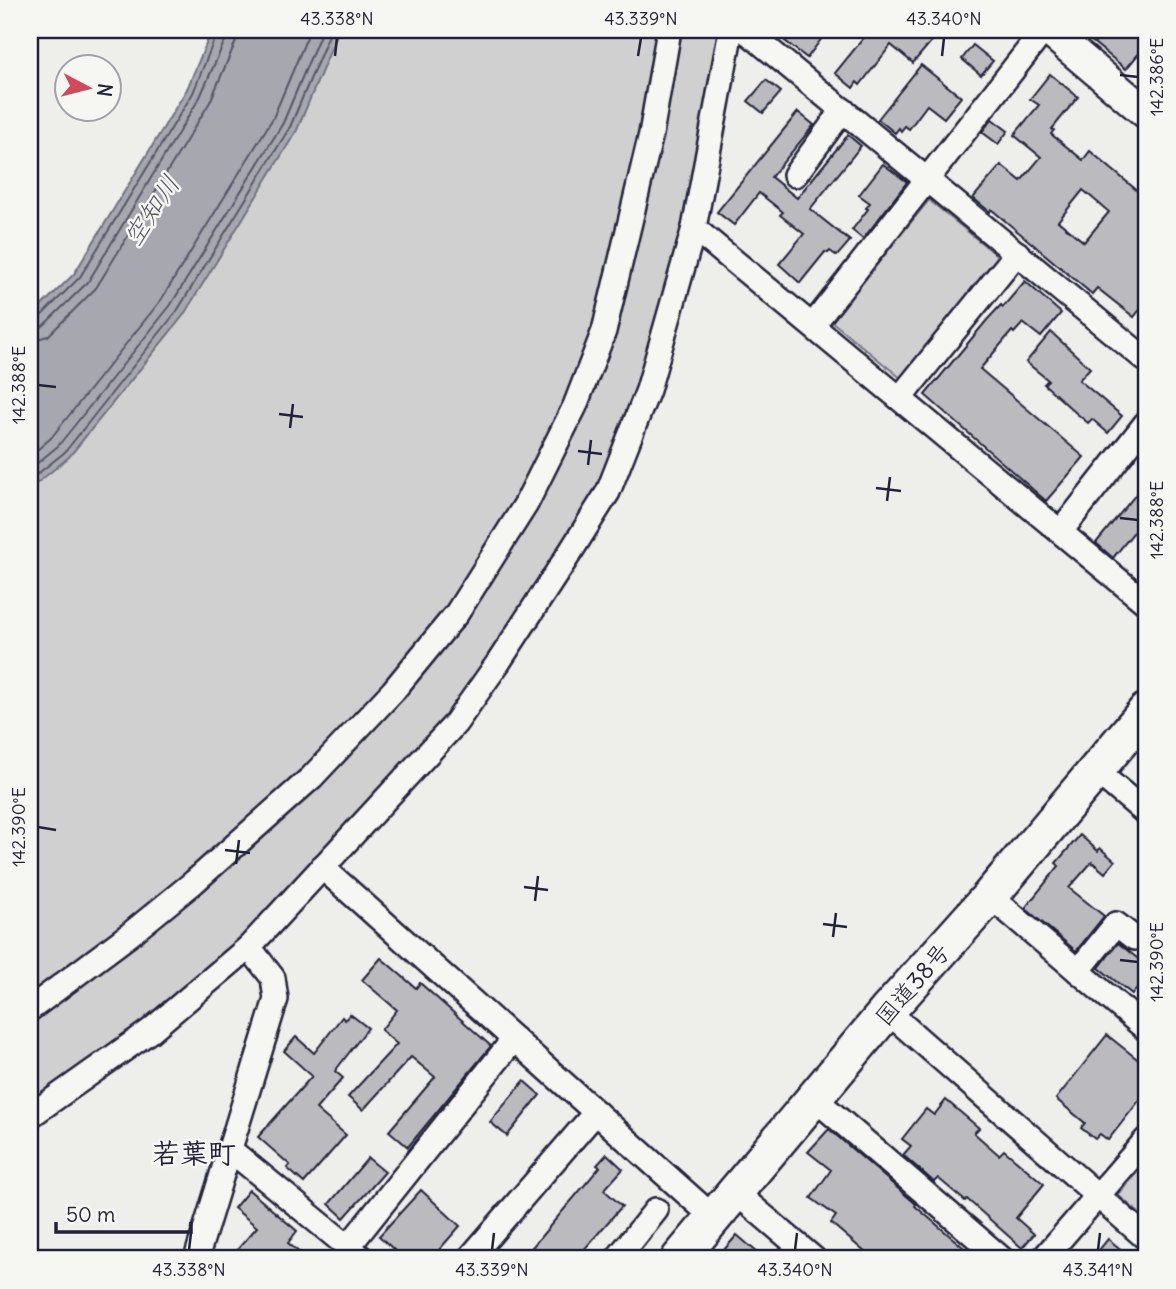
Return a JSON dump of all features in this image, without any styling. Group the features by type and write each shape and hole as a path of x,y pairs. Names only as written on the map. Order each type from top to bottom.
{"highway":[{"name":"国道38号","path":"679,1259 887,1011 990,896 1146,711"}],"main road":[{"path":"1046,30 1146,113"}],"street":[{"path":"30,1009 151,917 312,777 393,691 464,602 526,504 575,406 604,331 651,134 669,30"},
{"path":"30,1116 150,1031 248,947 455,724 498,663 608,492 648,390 694,228 730,30"},
{"path":"745,30 1146,360"},
{"path":"813,325 1046,30"},
{"path":"795,175 844,110"},
{"path":"694,228 1146,603"},
{"path":"900,398 1017,253"},
{"path":"1061,531 1146,423"},
{"path":"1096,770 1146,813"},
{"path":"321,867 596,1112 724,1205 814,1259"},
{"path":"990,896 1146,1029"},
{"path":"1078,971 1116,924 1134,937"},
{"path":"196,1259 276,999 273,978 248,947"},
{"path":"887,1011 1146,1238"},
{"path":"229,1149 355,1253 514,1040"},
{"path":"814,1098 1002,1259"},
{"path":"469,1259 596,1112"},
{"path":"1043,1259 1146,1140"},
{"path":"617,1259 656,1210"}],"shaded area":[{"path":"328,30 731,30 694,228 608,492 498,663 249,947 30,1116 30,476"},
{"path":"929,200 1000,258 902,379 831,321"},
{"path":"1146,1161 1146,1219 1118,1195"}],"water":[{"name":"空知川","path":"212,30 339,30 297,130 183,316 69,457 30,489 30,317 74,274 187,89"}],"building":[{"path":"794,30 828,30 807,58 785,41"},
{"path":"870,30 941,30 913,63 891,45 860,85 857,82 853,88 835,73"},
{"path":"1078,30 1110,30 1120,38 1127,30 1146,30 1146,45 1126,69"},
{"path":"973,45 993,61 981,75 962,59"},
{"path":"921,65 961,97 944,118 927,105 909,129 905,126 895,133 878,119"},
{"path":"1050,74 1078,97 1052,129 1054,130 1051,134 1083,160 1090,151 1146,198 1146,302 1134,317 1097,288 1092,294 991,209 990,212 973,198 1001,165 1021,181 1041,157 1014,135 1039,105 1030,99","holes":["1083,190 1109,212 1084,242 1058,221"]},
{"path":"766,80 781,92 763,113 748,101"},
{"path":"798,112 814,125 771,177 797,198 848,135 861,146 810,209 850,241 837,256 830,251 825,252 800,283 779,264 804,234 780,215 783,212 759,193 734,225 717,212"},
{"path":"992,119 1008,131 998,144 982,132"},
{"path":"883,164 907,182 863,239 852,230 870,203 859,195"},
{"path":"1025,281 1061,313 1041,337 1023,323 1014,333 1012,331 980,369 1084,457 1046,501 925,395 987,320 1001,305 1003,307"},
{"path":"1051,332 1090,368 1079,380 1122,416 1108,433 1092,419 1088,423 1076,413 1044,384 1048,380 1026,362"},
{"path":"1146,482 1146,517 1113,558 1096,543"},
{"path":"1080,835 1098,851 1100,848 1115,861 1105,873 1092,862 1069,888 1104,916 1076,951 1025,908 1059,866 1056,863"},
{"path":"1118,943 1146,965 1146,977 1132,994 1099,968"},
{"path":"381,958 416,988 420,983 491,1046 408,1147 389,1131 435,1077 411,1057 363,1110 348,1097 397,1044 381,1030 397,1010 362,980"},
{"path":"350,1014 368,1028 335,1071 343,1078 316,1109 346,1135 304,1183 287,1168 290,1165 258,1137 312,1076 284,1051 296,1037 314,1053 342,1017 345,1020"},
{"path":"1107,1035 1146,1066 1146,1092 1108,1140 1100,1134 1095,1139 1081,1128 1085,1123 1056,1099"},
{"path":"524,1081 540,1095 507,1136 490,1122"},
{"path":"946,1100 979,1128 974,1133 999,1155 1004,1150 1044,1184 1016,1218 1034,1234 1022,1248 967,1199 965,1201 938,1178 934,1182 903,1155 911,1146 902,1139 926,1109 934,1115"},
{"path":"829,1129 977,1259 873,1259 831,1223 836,1216 811,1198 831,1170 808,1152"},
{"path":"607,1154 623,1169 604,1190 622,1206 576,1259 522,1259 600,1167 597,1165"},
{"path":"368,1158 385,1172 344,1218 329,1204"},
{"path":"249,1190 297,1231 288,1243 307,1259 247,1259 237,1250 257,1227 234,1208"},
{"path":"421,1190 460,1226 431,1259 404,1259 379,1236"},
{"path":"737,1235 765,1259 716,1259"},
{"path":"1108,1239 1133,1259 1092,1259"}],"district":[{"name":"若葉町","path":"194,1153"}]}
